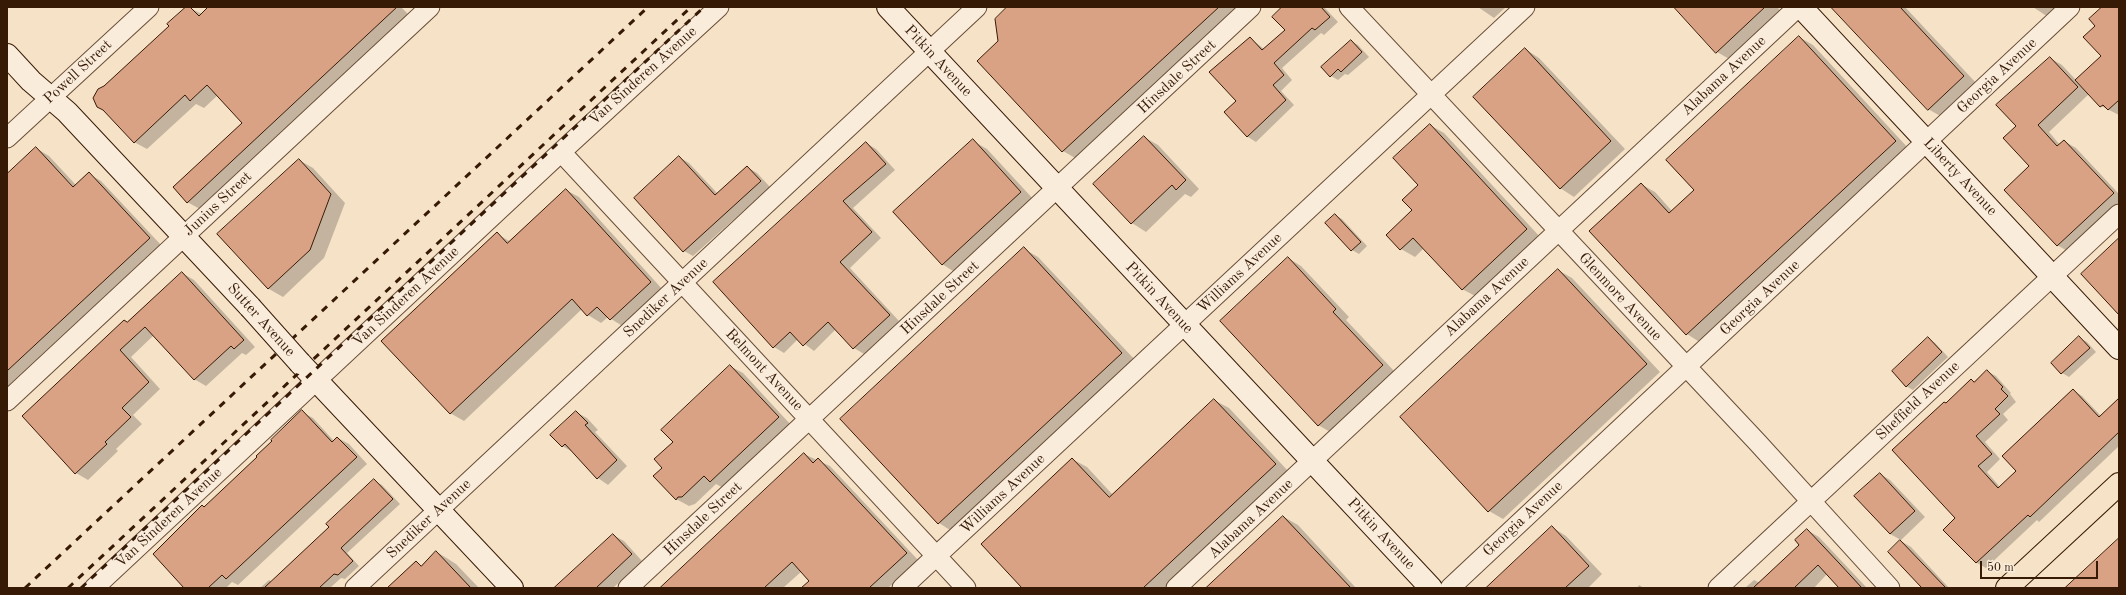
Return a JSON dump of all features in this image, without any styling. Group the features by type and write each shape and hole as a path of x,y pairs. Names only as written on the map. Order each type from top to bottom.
{"main road":[{"path":"2008,588 2119,484"}],"street":[{"name":"Powell Street","path":"7,138 149,7"},
{"name":"Junius Street","path":"7,401 428,7"},
{"name":"Van Sinderen Avenue","path":"94,588 561,152 719,7"},
{"name":"Pitkin Avenue","path":"888,7 1431,588"},
{"name":"Snediker Avenue","path":"355,588 977,7"},
{"name":"Hinsdale Street","path":"628,588 1251,7"},
{"name":"Glenmore Avenue","path":"1350,7 1811,501 1890,588"},
{"name":"Williams Avenue","path":"902,588 1525,7"},
{"name":"Liberty Avenue","path":"1799,7 2119,348"},
{"name":"Alabama Avenue","path":"1176,588 1799,7"},
{"name":"Georgia Avenue","path":"1450,588 2070,7"},
{"name":"Sutter Avenue","path":"7,55 31,81 67,112 250,307 316,381 512,588"},
{"name":"Belmont Avenue","path":"561,152 966,588"},
{"name":"Sheffield Avenue","path":"1718,588 2119,214"}],"building":[{"path":"186,7 190,7 199,16 208,7 397,7 187,203 173,187 242,123 207,85 190,101 185,95 134,143 103,110 97,107 93,98 98,89 104,86 169,26 167,24"},
{"path":"1007,7 1219,7 1062,152 977,61 998,41 995,19"},
{"path":"1282,7 1321,7 1330,17 1315,30 1312,28 1274,63 1284,75 1273,85 1286,100 1247,137 1224,112 1236,101 1209,72 1250,37 1262,50 1285,30 1272,17"},
{"path":"1674,7 1765,7 1716,53"},
{"path":"1831,7 1900,7 1964,76 1928,110"},
{"path":"2102,7 2119,7 2119,100 2108,110 2103,105 2100,107 2075,80 2101,56 2083,37 2095,26 2089,19"},
{"path":"1799,36 1896,141 1686,335 1589,231 1641,183 1669,213 1694,190 1666,160"},
{"path":"1351,40 1362,52 1341,72 1338,69 1330,77 1321,67"},
{"path":"1525,48 1611,141 1560,189 1473,97"},
{"path":"2050,57 2078,87 2038,125 2057,146 2064,140 2114,193 2057,246 2004,190 2029,166 2003,138 2016,126 1996,105"},
{"path":"1430,124 1527,229 1462,290 1413,238 1400,250 1386,235 1412,210 1402,200 1418,185 1393,158"},
{"path":"1144,136 1186,180 1176,190 1172,185 1131,224 1093,184"},
{"path":"973,139 1021,192 942,265 893,212"},
{"path":"866,142 886,164 843,201 872,232 840,262 890,315 853,349 828,322 803,346 790,332 773,348 713,282"},
{"path":"36,147 73,187 89,172 150,238 7,371 7,174"},
{"path":"679,156 715,195 747,166 761,181 683,252 634,198"},
{"path":"299,159 331,194 310,250 268,289 217,234"},
{"path":"566,189 651,282 610,320 597,307 587,316 572,299 450,414 381,341 497,232 507,243"},
{"path":"1335,214 1361,242 1351,251 1325,223"},
{"path":"2119,238 2119,315 2081,274"},
{"path":"1024,247 1122,353 938,524 840,419"},
{"path":"1288,257 1336,309 1333,312 1383,365 1318,426 1220,321"},
{"path":"1558,269 1647,364 1488,512 1400,417"},
{"path":"182,272 244,340 234,349 231,346 194,380 145,327 120,350 149,382 122,408 131,417 105,442 107,444 75,474 22,416 124,320 127,322"},
{"path":"2079,336 2090,348 2061,374 2051,363"},
{"path":"1928,337 1942,352 1906,387 1892,371"},
{"path":"730,365 779,417 710,482 704,476 682,497 678,497 676,500 653,476 662,468 654,459 673,442 661,430"},
{"path":"1987,370 2003,387 2001,389 2008,396 1995,409 2000,414 1976,436 1992,454 1978,466 1998,488 2016,471 2002,456 2073,389 2099,417 2119,398 2119,432 2030,517 2028,515 1976,563 1943,530 1955,518 1892,450 1971,379 1974,382"},
{"path":"1214,399 1276,464 1143,588 1022,588 981,544 1072,458 1109,497"},
{"path":"302,410 332,442 337,437 357,457 226,579 222,575 208,588 184,588 153,554 202,505 204,507 257,457 256,456 272,441 271,440"},
{"path":"576,411 588,423 585,425 617,460 597,479 565,444 562,447 550,435"},
{"path":"804,453 813,463 818,458 907,553 869,588 801,588 809,581 792,562 764,588 660,588"},
{"path":"1880,473 1915,511 1890,534 1854,496"},
{"path":"374,479 393,499 341,548 353,561 338,575 334,574 319,588 264,588 329,527 326,524"},
{"path":"1283,516 1351,588 1206,588"},
{"path":"1552,526 1589,566 1565,588 1486,588"},
{"path":"1807,529 1862,588 1839,588 1818,565 1794,588 1753,588 1799,545 1795,540"},
{"path":"613,534 632,554 596,588 554,588"},
{"path":"2119,538 2119,588 2065,588"},
{"path":"1900,540 1946,588 1922,588 1888,552"},
{"path":"436,551 471,588 387,588 416,561 421,566"}],"railway":[{"path":"25,588 648,7"},
{"path":"68,588 691,7"},
{"path":"81,588 704,7"}]}
